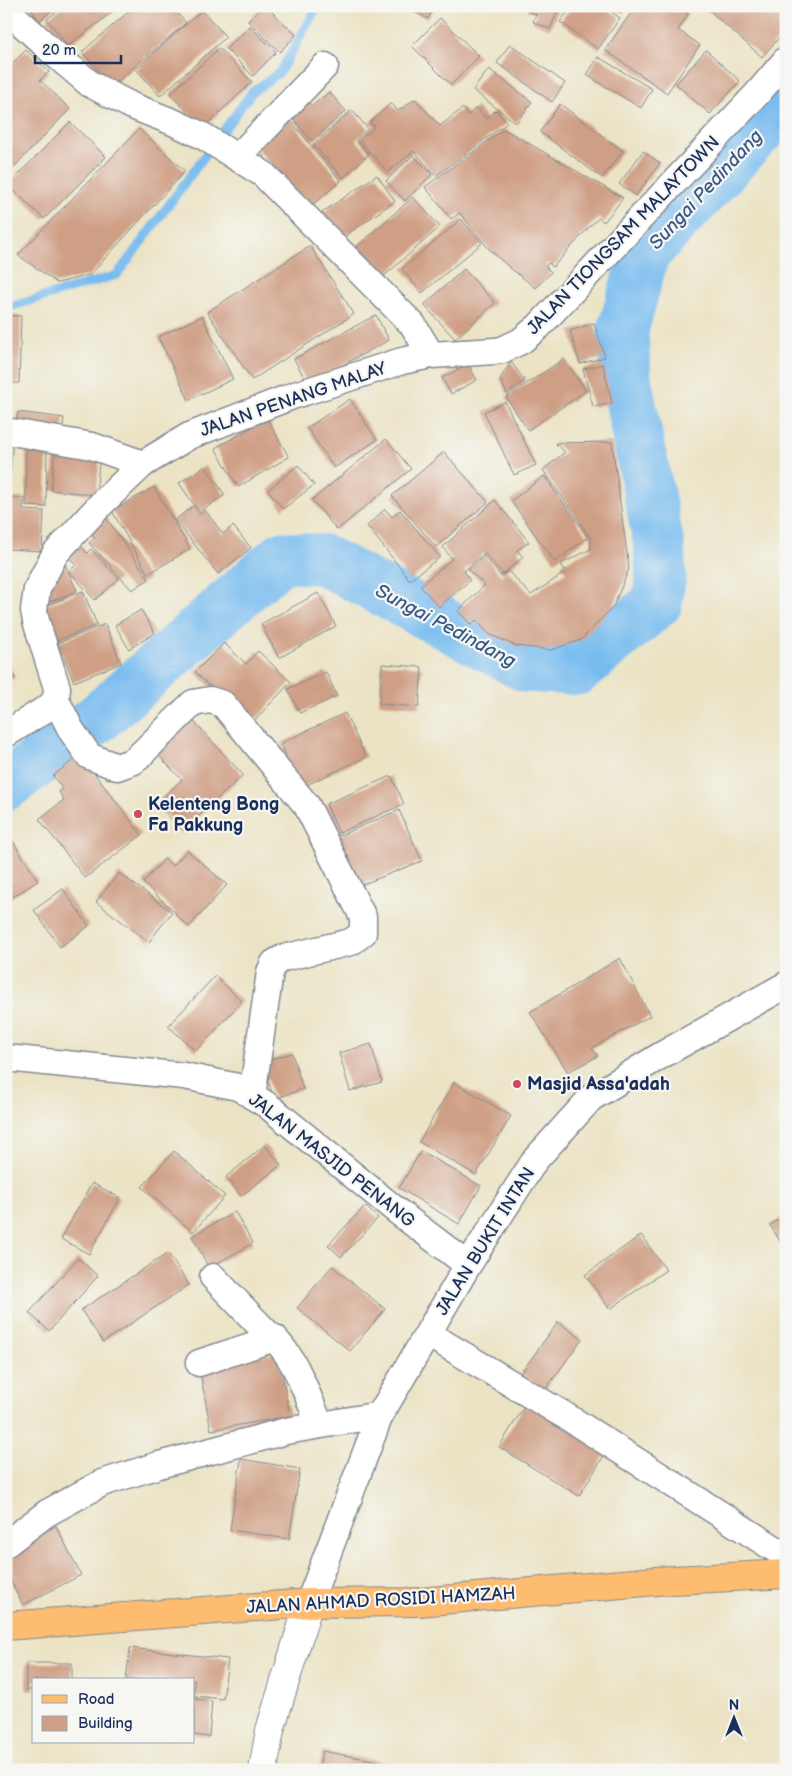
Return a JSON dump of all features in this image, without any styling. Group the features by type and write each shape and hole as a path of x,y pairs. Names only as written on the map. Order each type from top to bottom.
{"main road":[{"name":"JALAN AHMAD ROSIDI HAMZAH","path":"6,1626 309,1603 419,1602 656,1580 786,1574"}],"street":[{"path":"6,9 90,84 132,106 203,136 263,174 413,325 432,355"},
{"name":"JALAN TIONGSAM MALAYTOWN","path":"432,355 495,351 521,341 539,326 757,94 786,60"},
{"path":"233,154 326,66"},
{"name":"JALAN PENANG MALAY","path":"252,1096 270,972 274,963 283,958 351,942 363,933 363,917 307,806 223,704 210,700 193,703 134,761 117,767 89,756 71,730 56,700 57,688 34,610 38,589 55,554 102,503 142,464 189,436 295,395 402,361 432,355"},
{"path":"6,431 92,446 142,464"},
{"path":"6,734 33,718 56,700"},
{"name":"JALAN BUKIT INTAN","path":"309,1603 380,1415 468,1265 535,1160 592,1098 660,1056 786,985"},
{"name":"JALAN MASJID PENANG","path":"6,1058 184,1076 238,1087 267,1105 397,1211 468,1265"},
{"path":"213,1277 266,1332 275,1338 294,1366 320,1425"},
{"path":"428,1334 569,1418 786,1556"},
{"path":"199,1363 275,1338"},
{"path":"6,1544 47,1513 102,1483 159,1465 286,1431 380,1415"},
{"path":"263,1770 270,1730 309,1603"}],"building":[{"path":"29,6 58,6 39,21"},
{"path":"64,6 120,6 68,46 47,19"},
{"path":"135,6 171,6 186,23 112,86 82,52"},
{"path":"263,6 266,6 296,35 280,52 248,21"},
{"path":"402,6 435,6 428,19"},
{"path":"529,6 560,6 550,29 533,22 536,14 527,11"},
{"path":"572,6 603,6 620,18 598,49 560,22"},
{"path":"610,6 625,6 621,13"},
{"path":"636,6 644,6 648,9 650,6 678,6 688,14 678,30 700,45 667,93 605,50"},
{"path":"704,6 786,6 786,30 762,57"},
{"path":"202,10 226,37 160,96 136,69"},
{"path":"440,18 479,56 451,85 412,46"},
{"path":"250,26 276,52 253,76 226,49"},
{"path":"510,44 565,83 552,102 497,63"},
{"path":"219,48 252,82 203,128 170,94"},
{"path":"26,50 49,72 40,80 70,109 14,167 6,160 6,69"},
{"path":"706,50 740,81 710,114 676,84"},
{"path":"598,57 652,89 641,108 587,75"},
{"path":"489,69 532,102 516,123 473,90"},
{"path":"329,92 346,111 312,141 288,113 305,99 312,106"},
{"path":"415,99 440,126 463,108 468,115 477,107 486,119 496,110 507,123 436,176 414,151 388,172 359,140 375,126 369,123 391,103 398,111"},
{"path":"560,104 623,151 602,178 540,132"},
{"path":"352,110 368,129 356,140 369,154 343,178 313,144"},
{"path":"286,115 341,181 307,209 252,142"},
{"path":"70,122 106,157 44,219 8,185"},
{"path":"139,129 185,171 90,275 57,283 18,255"},
{"path":"504,129 623,198 604,222 599,218 553,267 549,263 545,266 551,272 536,288 489,249 460,213 451,219 425,187"},
{"path":"643,151 660,163 636,196 619,184"},
{"path":"413,155 432,174 405,201 386,181"},
{"path":"377,175 395,201 339,240 320,214"},
{"path":"413,197 440,227 383,277 356,247"},
{"path":"461,219 482,243 422,293 402,269"},
{"path":"310,246 354,314 252,380 207,312"},
{"path":"464,269 495,303 455,339 424,305"},
{"path":"6,315 21,316 19,383 6,383"},
{"path":"376,315 389,340 308,384 294,359"},
{"path":"202,316 233,379 189,400 158,337"},
{"path":"594,323 605,357 580,364 570,331"},
{"path":"564,359 586,391 528,430 506,397"},
{"path":"511,362 525,381 507,394 500,379"},
{"path":"468,364 477,380 451,394 442,378"},
{"path":"603,364 612,403 593,407 583,369"},
{"path":"350,399 377,440 334,468 307,428"},
{"path":"505,402 536,465 514,475 484,412"},
{"path":"18,412 64,418 61,439 15,432"},
{"path":"267,419 289,457 238,487 215,448"},
{"path":"6,438 13,438 8,503 6,503"},
{"path":"386,439 411,469 337,530 312,500"},
{"path":"612,442 629,569 613,607 581,640 551,650 516,646 489,634 476,620 471,625 458,611 485,585 468,570 484,556 501,576 508,571 531,595 566,572 561,564 591,549 591,538 543,470 565,452 555,443"},
{"path":"55,449 100,454 96,495 51,490"},
{"path":"26,450 47,450 46,507 26,506"},
{"path":"444,452 488,502 436,547 392,496"},
{"path":"298,465 314,485 283,509 268,490"},
{"path":"205,466 225,495 199,512 179,483"},
{"path":"544,476 588,537 555,562 511,501"},
{"path":"154,487 190,549 148,574 112,511"},
{"path":"11,498 24,498 23,510 44,511 42,551 8,549"},
{"path":"495,500 529,542 517,550 523,557 503,574 484,553 464,571 470,580 439,607 420,586 452,559 443,547"},
{"path":"193,506 199,515 205,510 223,534 233,526 251,548 218,574 175,520"},
{"path":"385,509 392,517 400,510 440,557 410,580 367,526"},
{"path":"105,516 149,579 132,590 89,543 95,538 89,530"},
{"path":"80,545 87,553 91,549 119,579 95,600 69,571 76,565 68,556"},
{"path":"63,560 77,591 44,604"},
{"path":"83,591 97,625 54,642 40,608"},
{"path":"318,593 336,626 279,658 261,624"},
{"path":"141,610 155,633 129,649 115,625"},
{"path":"105,624 121,663 74,682 58,643"},
{"path":"224,643 246,664 258,651 291,682 250,725 195,672"},
{"path":"6,658 15,678 6,681"},
{"path":"382,664 422,667 419,707 379,704"},
{"path":"326,672 337,696 300,713 288,689"},
{"path":"345,713 366,757 298,789 281,743"},
{"path":"187,714 243,775 183,831 156,803 182,780 151,747"},
{"path":"80,755 142,835 85,878 39,819 64,800 59,792 63,789 53,776"},
{"path":"391,776 404,804 339,833 326,804"},
{"path":"399,810 422,861 356,887 336,837"},
{"path":"9,835 38,881 6,901 6,836"},
{"path":"187,850 227,885 189,927 143,883 164,859 173,866"},
{"path":"119,873 172,912 149,942 96,902"},
{"path":"63,889 89,926 60,947 34,910"},
{"path":"620,958 650,1016 592,1048 598,1056 568,1072 530,1012"},
{"path":"215,976 242,1001 196,1051 168,1026"},
{"path":"371,1044 382,1082 350,1091 339,1053"},
{"path":"292,1053 303,1089 274,1099 262,1062"},
{"path":"454,1082 511,1116 476,1175 419,1142"},
{"path":"265,1145 281,1165 241,1196 226,1177"},
{"path":"174,1151 225,1196 193,1232 142,1187"},
{"path":"421,1151 481,1186 459,1224 399,1188"},
{"path":"92,1183 120,1198 89,1254 61,1239"},
{"path":"365,1206 378,1218 341,1257 328,1245"},
{"path":"235,1212 253,1243 209,1268 192,1236"},
{"path":"786,1215 786,1251 770,1225"},
{"path":"641,1235 666,1270 610,1309 585,1275"},
{"path":"168,1253 189,1285 103,1342 81,1310"},
{"path":"78,1258 98,1276 49,1331 29,1313"},
{"path":"332,1266 385,1309 350,1351 297,1308"},
{"path":"558,1322 582,1339 545,1390 521,1373"},
{"path":"278,1353 290,1416 211,1430 199,1367"},
{"path":"527,1402 607,1451 579,1496 499,1447"},
{"path":"241,1459 300,1469 289,1539 230,1530"},
{"path":"56,1526 81,1575 23,1605 6,1572 6,1551"},
{"path":"130,1648 228,1659 223,1699 195,1696 195,1678 126,1678"},
{"path":"26,1663 72,1663 72,1678 32,1678 32,1690 26,1690"},
{"path":"195,1699 212,1701 209,1737 195,1735"},
{"path":"322,1751 394,1764 393,1770 319,1770"}],"waterway":[{"path":"6,308 117,275 252,92 280,72 318,6"},
{"name":"Sungai Pedindang","path":"6,785 98,718 282,557 324,560 526,667 577,670 657,603 661,574 659,545 626,379 623,330 644,254 786,102"}],"place":[{"name":"Kelenteng Bong Fa Pakkung","path":"138,814"},
{"name":"Masjid Assa'adah","path":"517,1084"}]}
